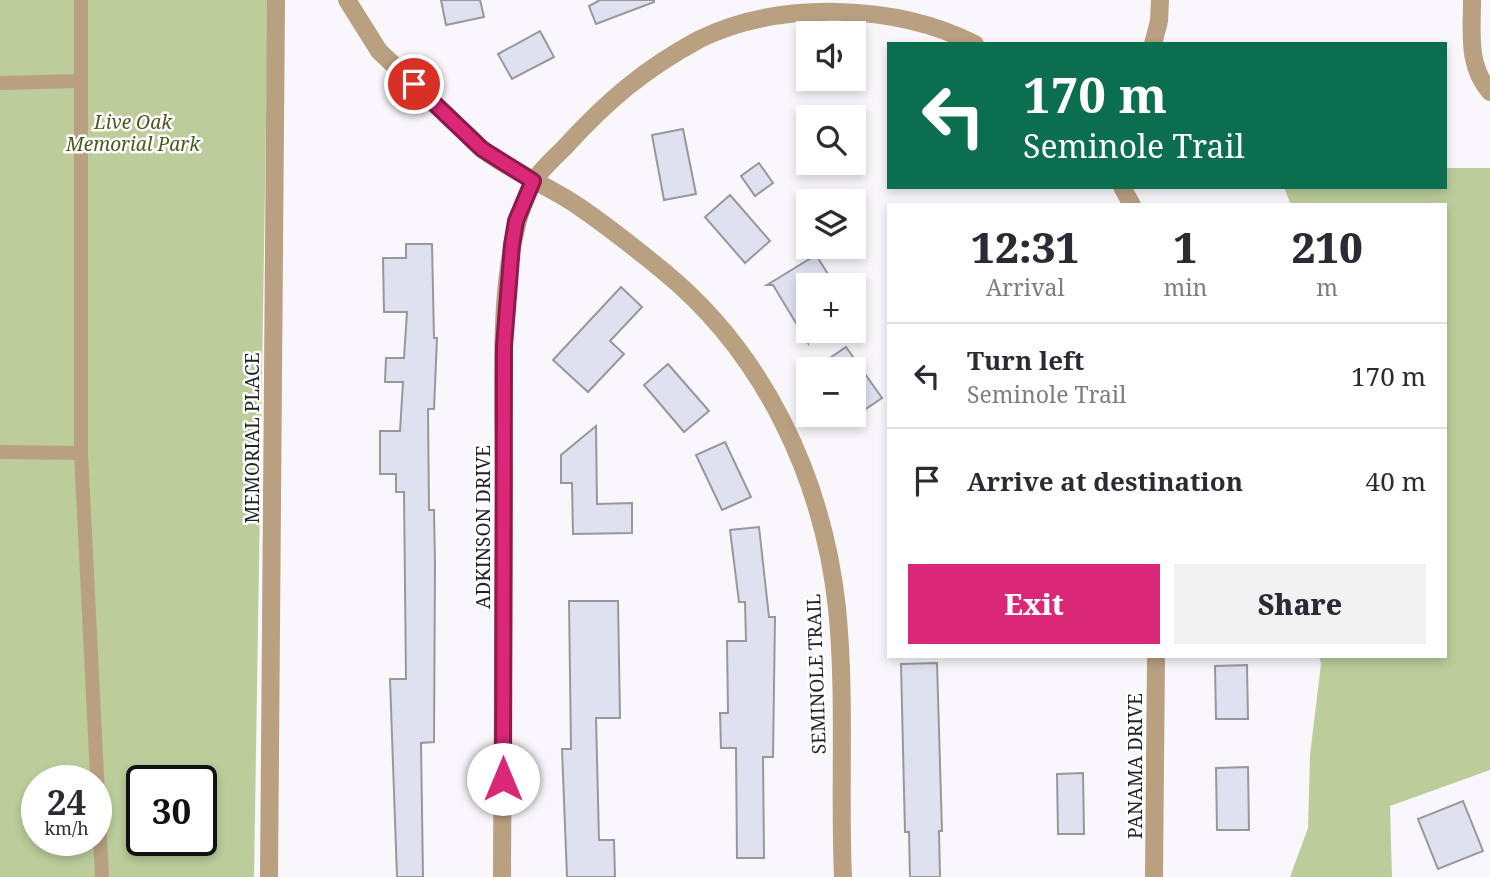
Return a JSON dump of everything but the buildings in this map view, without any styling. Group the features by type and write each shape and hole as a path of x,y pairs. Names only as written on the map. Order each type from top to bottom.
{"street":[{"name":"MEMORIAL PLACE","path":"269,877 276,0"},
{"name":"SEMINOLE TRAIL","path":"347,0 379,51 482,149 577,205 696,300 738,348 762,382 799,454 825,533 837,608 843,877"},
{"path":"1154,42 1159,21 1160,0"},
{"path":"1472,0 1472,59 1479,80 1490,92"},
{"path":"533,181 620,90 659,61 710,34 736,25 798,13 860,10 933,25 971,42"},
{"name":"ADKINSON DRIVE","path":"502,877 504,346 516,221 533,181"},
{"name":"PANAMA DRIVE","path":"1154,877 1156,658"}],"lane":[{"path":"81,0 81,453 102,877"},
{"path":"0,83 82,81"},
{"path":"0,452 81,453"}],"green space":[{"name":"Live Oak Memorial Park","path":"0,0 268,0 254,877 0,877"},
{"path":"1447,168 1490,168 1490,770 1390,806 1392,877 1290,877 1308,828 1310,755 1320,658 1447,658 1447,203 1290,203 1285,189 1447,189"}],"route":[{"path":"414,84 499,163 533,181 516,221 504,346 503,779"}]}
